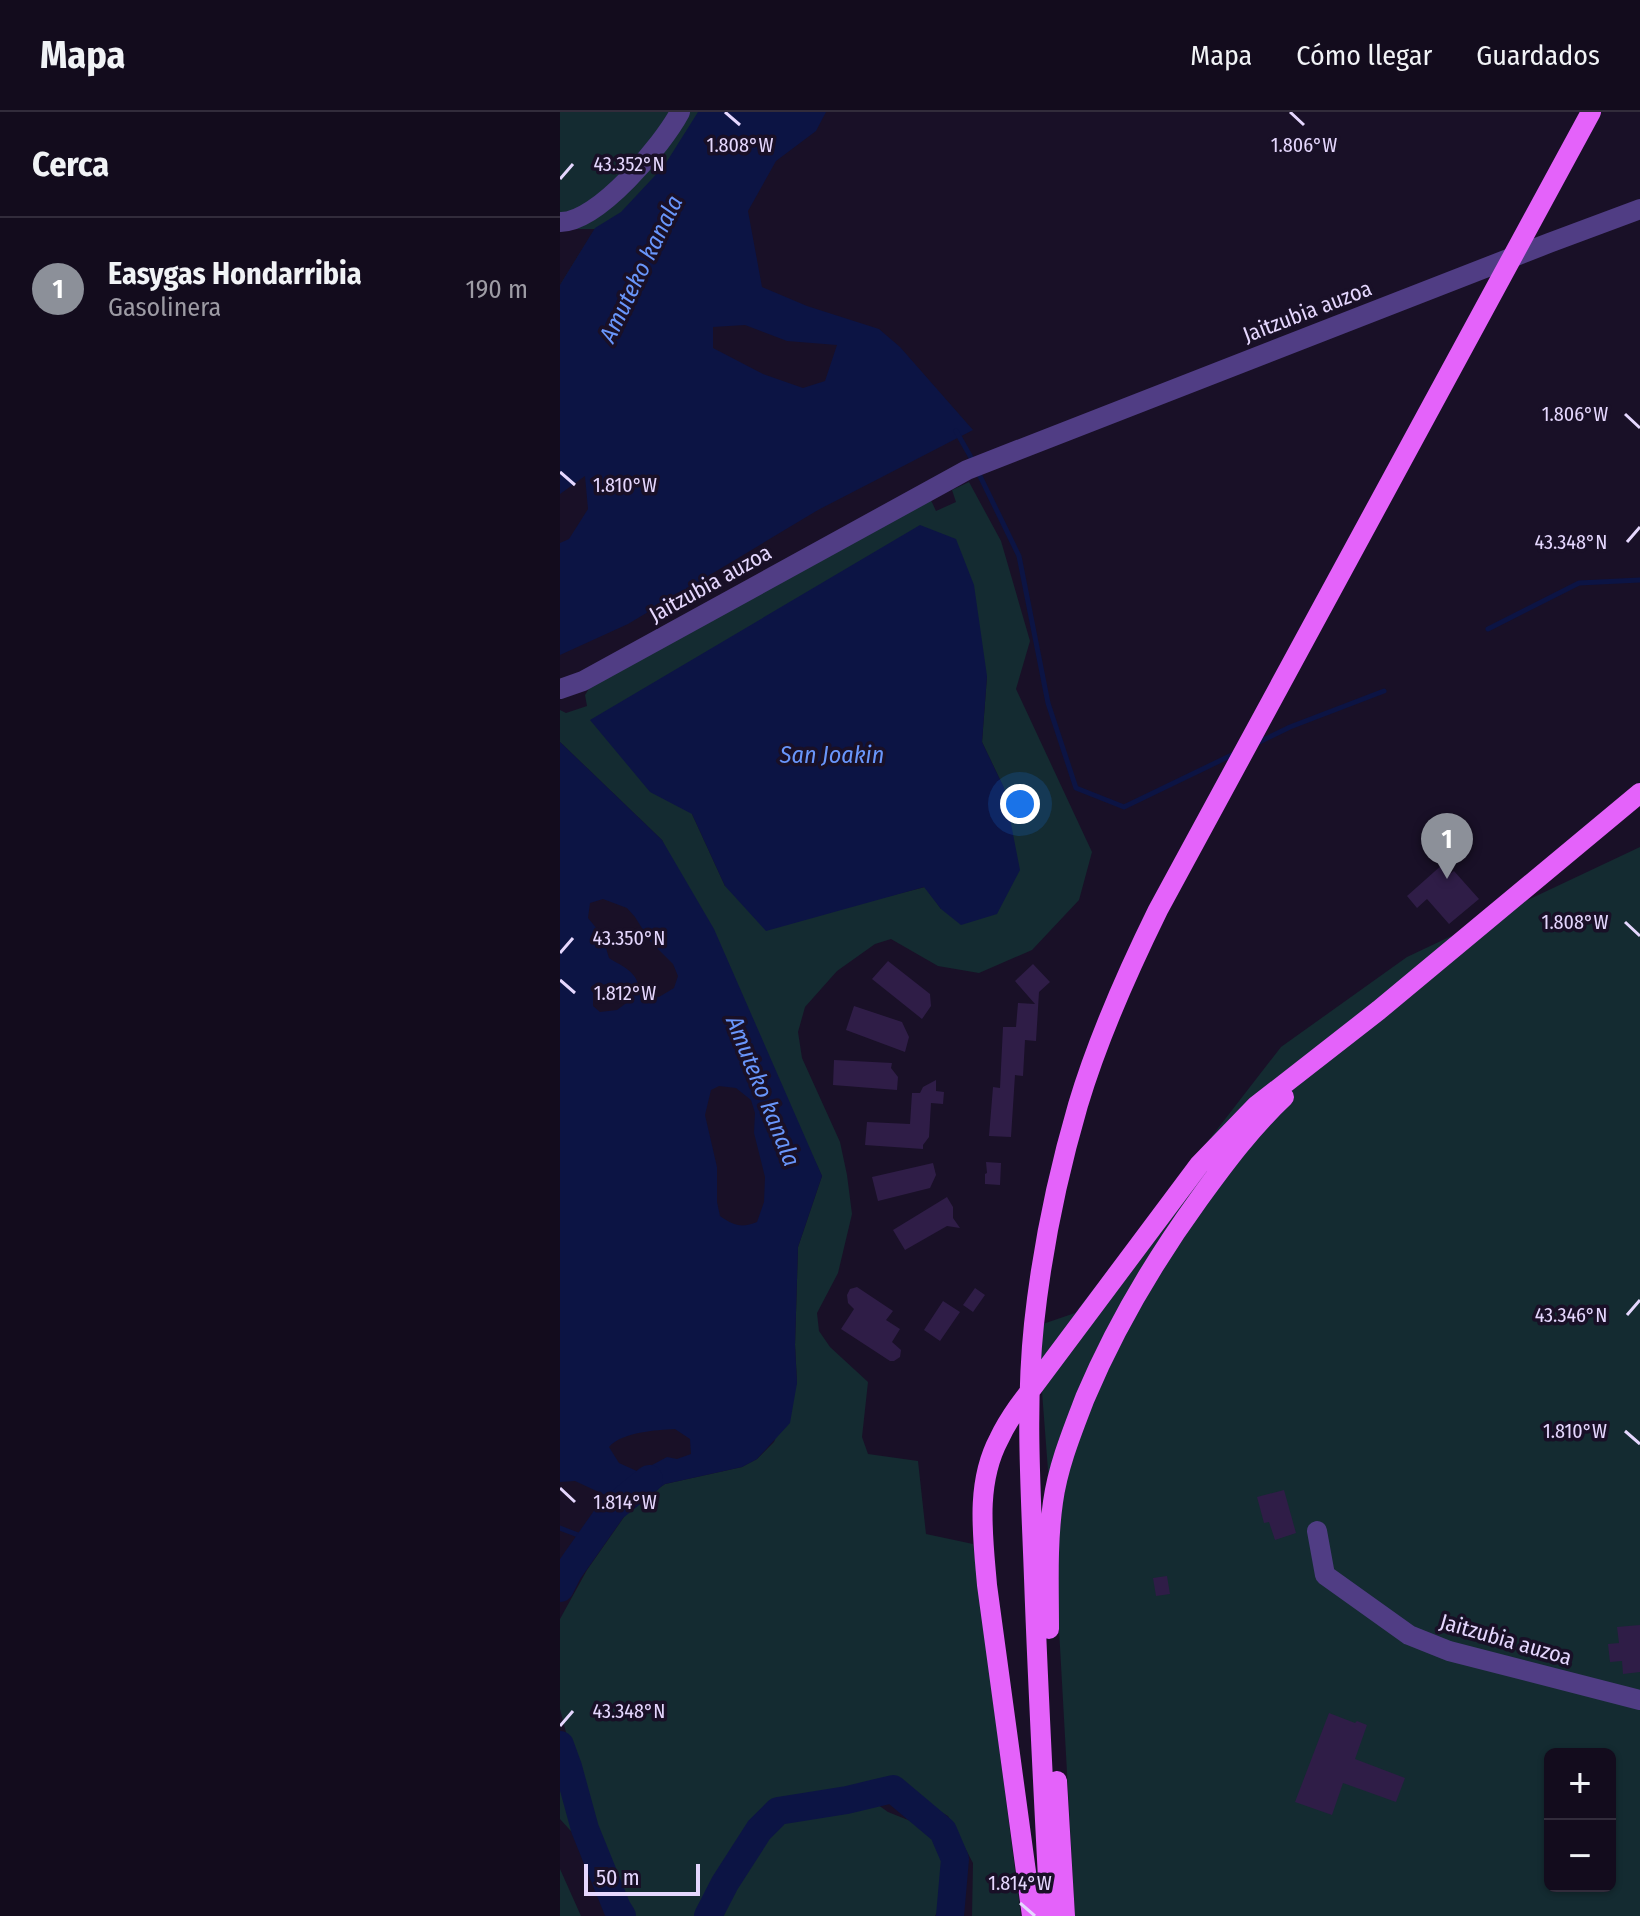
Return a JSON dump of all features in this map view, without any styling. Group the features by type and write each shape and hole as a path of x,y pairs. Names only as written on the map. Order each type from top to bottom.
{"main road":[{"path":"1050,1916 1029,1429 1034,1327 1051,1215 1078,1105 1103,1032 1158,910 1591,112"},
{"path":"1032,1916 987,1585 983,1535 982,1506 987,1472 997,1441 1018,1407 1199,1165 1256,1106 1379,1010 1640,793"},
{"path":"1065,1916 1049,1650 1053,1502 1065,1451 1101,1362 1141,1284 1176,1231 1228,1159 1276,1105 1379,1010"},
{"path":"1034,1573 1049,1650"}],"street":[{"path":"564,222 584,216 628,181 670,131 680,112"},
{"name":"Jaitzubia auzoa","path":"560,689 583,681 967,470 1640,209"},
{"name":"Jaitzubia auzoa","path":"1317,1531 1325,1575 1409,1635 1449,1651 1640,1700"}],"green space":[{"path":"560,112 715,112 560,285 595,229 560,229"},
{"path":"969,482 1001,541 1030,641 1016,689 1092,852 1079,900 1032,950 979,973 938,966 891,939 875,944 837,971 805,1007 798,1032 802,1058 840,1142 852,1214 838,1273 817,1313 819,1331 830,1347 868,1382 862,1437 868,1454 918,1461 926,1534 973,1544 1021,1916 972,1916 973,1863 948,1816 890,1783 775,1803 744,1831 698,1916 635,1916 608,1863 560,1709 560,1619 587,1570 631,1507 665,1484 742,1467 757,1459 774,1442 797,1383 798,1247 822,1176 662,840 560,742 560,710 566,713 587,706 585,695 590,687 930,498 936,511 956,502 952,490","holes":["987,676 982,742 1004,788 941,909 925,887 878,899 725,886 692,814"]},
{"path":"1640,847 1640,1916 1075,1916 1056,1575 1037,1326 1075,1313 1281,1047 1407,957"},
{"path":"560,1778 579,1840 560,1819"},
{"path":"874,1802 935,1836 947,1864 945,1897 935,1916 717,1916 771,1826 796,1813"},
{"path":"560,1869 581,1916 560,1916"}],"water":[{"path":"698,112 826,112 816,131 776,161 748,211 762,287 807,306 879,329 900,347 973,430 818,510 628,624 560,655 560,543 569,539 588,509 585,476 560,494 560,285 595,228 621,212 664,166","holes":["745,325 787,341 837,345 825,381 803,388 763,374 713,348 713,327"]},
{"name":"San Joakin","path":"920,525 956,539 974,585 987,676 982,742 1004,788 1020,870 997,914 961,925 941,909 924,887 766,931 725,886 692,814 650,792 590,720"},
{"path":"560,742 662,840 714,929 822,1176 798,1247 797,1383 790,1423 757,1459 742,1467 665,1484 631,1507 575,1481 560,1482","holes":["603,899 627,908 650,941 673,964 678,976 674,988 659,997 639,989 632,974 609,958 602,935 588,918 590,903","615,983 626,992 629,1001 617,1010 600,1012 593,1006 593,994 600,985","719,1086 736,1088 751,1100 755,1113 754,1133 765,1177 764,1202 757,1222 752,1224 738,1225 720,1216 717,1167 705,1115 711,1090","675,1429 690,1439 691,1454 677,1459 667,1457 639,1472 619,1463 609,1447 622,1438"]}],"building":[{"path":"1443,864 1451,873 1454,871 1479,899 1449,924 1427,899 1417,908 1407,896"},
{"path":"888,961 930,994 931,1006 922,1019 872,979"},
{"path":"1033,964 1050,982 1039,992 1036,1041 1025,1040 1023,1076 1015,1075 1011,1137 989,1136 993,1087 1000,1088 1003,1027 1016,1027 1018,1003 1035,1004 1015,981"},
{"path":"854,1006 902,1022 909,1037 905,1052 846,1030"},
{"path":"834,1060 892,1063 891,1068 898,1077 897,1090 833,1085"},
{"path":"936,1080 936,1091 944,1092 943,1104 931,1103 929,1137 923,1149 865,1145 867,1122 910,1124 912,1093 920,1093 923,1087"},
{"path":"986,1162 1001,1163 1000,1185 985,1184"},
{"path":"933,1163 936,1175 930,1188 878,1201 872,1177"},
{"path":"947,1197 953,1207 953,1218 960,1228 947,1226 905,1250 893,1230"},
{"path":"857,1287 893,1311 886,1320 900,1329 892,1342 901,1350 900,1357 894,1361 841,1329 854,1309 848,1303 847,1295 850,1289"},
{"path":"975,1288 985,1295 973,1312 963,1305"},
{"path":"943,1301 960,1312 940,1341 924,1330"},
{"path":"1284,1490 1296,1533 1275,1540 1269,1522 1264,1523 1257,1497"},
{"path":"1167,1576 1170,1594 1156,1596 1153,1578"},
{"path":"1640,1625 1640,1672 1623,1674 1622,1661 1610,1662 1608,1644 1619,1643 1617,1627"},
{"path":"1329,1713 1367,1725 1355,1759 1405,1778 1396,1802 1343,1783 1332,1815 1295,1802"}],"waterway":[{"path":"956,431 973,461"},
{"path":"977,470 1019,556 1048,703 1076,788 1124,807 1236,753"},
{"path":"1488,629 1579,583 1640,580"},
{"path":"1255,744 1290,727 1384,691"},
{"name":"Amuteko kanala","path":"560,1588 613,1508 649,1479"},
{"path":"560,1528 591,1540"},
{"name":"Amuteko kanala","path":"560,1745 585,1829 622,1916"},
{"name":"Amuteko kanala","path":"708,1916 759,1830 778,1811 893,1789 943,1831 955,1859 950,1916"}],"place":[{"name":"Easygas Hondarribia","path":"1447,879"}]}
